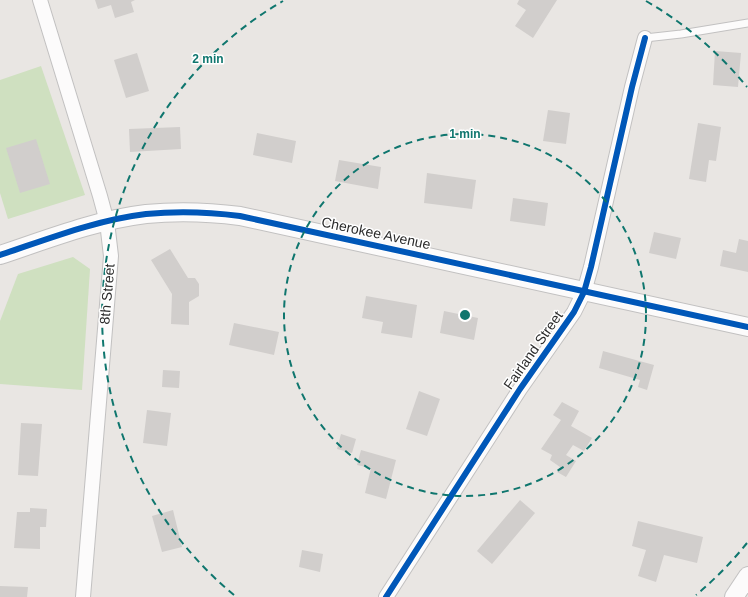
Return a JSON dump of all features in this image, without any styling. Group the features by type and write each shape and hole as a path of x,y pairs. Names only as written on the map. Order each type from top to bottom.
{"street":[{"name":"8th Street","path":"40,0 100,196 107,222 110,256 83,597"},
{"name":"Fairland Street","path":"386,597 520,389 574,312 584,292 592,267 632,88 645,38"},
{"name":"Cherokee Avenue","path":"0,255 107,222 145,214 171,212 223,213 748,327"},
{"path":"739,595 748,576"}],"lane":[{"path":"645,38 681,34 748,23"}],"green space":[{"path":"41,66 85,195 8,219 0,193 0,80"},
{"path":"73,257 90,269 82,390 0,384 0,321 18,274"}],"building":[{"path":"95,0 135,0 131,2 134,12 115,18 111,5 98,9"},
{"path":"519,0 557,0 533,38 515,26 526,10 517,4"},
{"path":"715,51 741,53 738,87 713,85"},
{"path":"137,53 149,91 126,98 114,60"},
{"path":"548,110 570,113 566,144 543,141"},
{"path":"698,123 721,127 716,161 709,160 706,182 689,179"},
{"path":"180,127 181,149 130,152 129,129"},
{"path":"257,133 296,141 292,163 253,155"},
{"path":"36,139 50,184 20,193 6,148"},
{"path":"339,160 381,167 378,189 335,181"},
{"path":"427,173 476,180 472,209 424,203"},
{"path":"513,198 548,203 545,226 510,221"},
{"path":"654,232 681,238 676,259 649,253"},
{"path":"739,239 748,241 748,272 720,266 723,250 736,253"},
{"path":"170,249 188,278 195,278 199,284 199,296 189,302 189,325 171,324 172,294 151,260"},
{"path":"366,296 417,305 412,338 381,333 383,322 362,318"},
{"path":"444,311 478,318 474,340 440,333"},
{"path":"234,323 279,332 274,355 229,345"},
{"path":"603,351 654,365 647,390 638,387 640,380 599,368"},
{"path":"163,370 180,371 179,388 162,387"},
{"path":"419,391 440,399 427,436 406,429"},
{"path":"562,402 579,411 571,426 592,438 584,451 573,445 566,455 576,461 566,477 557,472 560,467 550,460 552,455 541,449 561,420 553,415"},
{"path":"147,410 171,413 167,446 143,443"},
{"path":"21,423 42,424 38,476 18,475"},
{"path":"341,434 356,439 352,453 337,449"},
{"path":"361,450 396,460 386,499 365,493 371,468 357,465"},
{"path":"520,500 535,513 492,564 477,551"},
{"path":"30,508 47,509 46,527 40,527 40,549 14,548 17,512 30,512"},
{"path":"173,510 182,547 162,552 152,516"},
{"path":"638,521 703,537 697,563 664,555 656,582 638,576 646,550 632,546"},
{"path":"302,550 323,554 320,572 299,567"},
{"path":"0,586 28,587 27,597 0,597"}],"cycle path":[{"path":"386,597 520,389 574,312 584,292 645,38"},
{"path":"0,255 90,225 127,217 169,212 193,212 240,216 748,327"}]}
